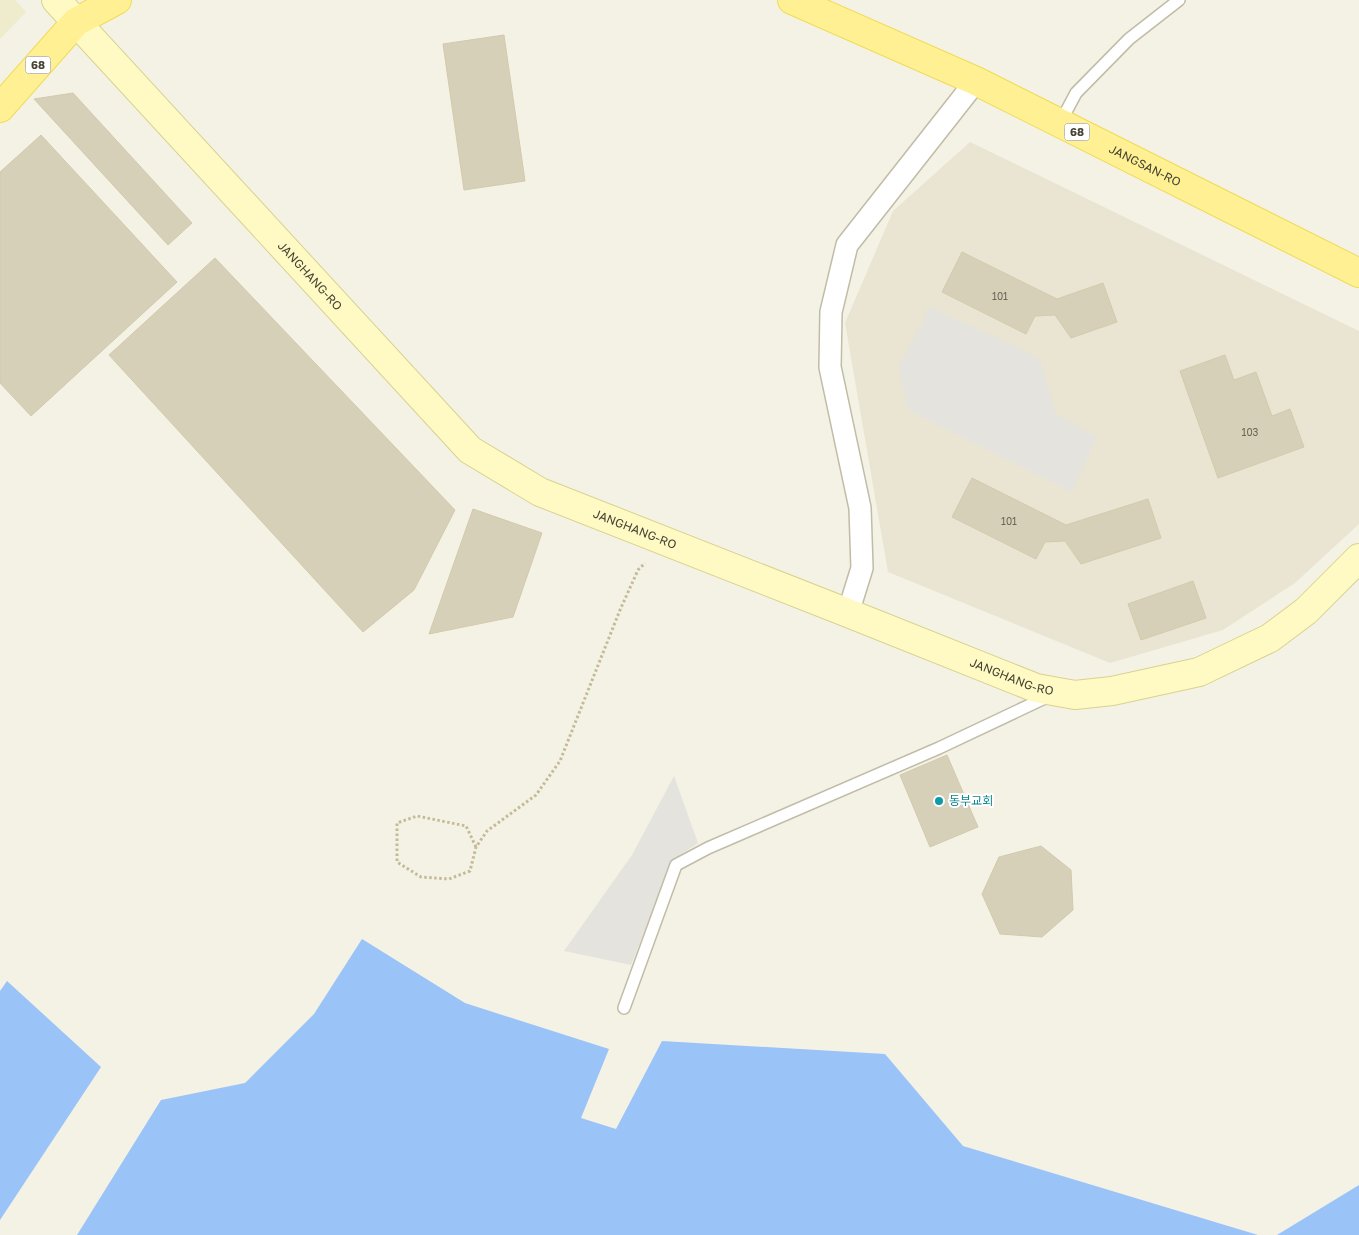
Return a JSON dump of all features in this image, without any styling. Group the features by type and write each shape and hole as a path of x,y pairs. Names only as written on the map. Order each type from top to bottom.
{"main road":[{"name":"68","path":"0,108 76,22 117,0"},
{"name":"JANGSAN-RO","path":"792,0 976,81 1359,272"}],"street":[{"name":"JANGHANG-RO","path":"56,0 470,450 540,492 1036,688 1075,695 1112,691 1199,672 1270,638 1306,611 1359,558"},
{"path":"848,613 862,568 860,508 830,367 830,312 847,245 976,81"}],"lane":[{"path":"1060,123 1076,93 1128,39 1179,0"},
{"path":"624,1008 676,865 708,848 939,748 1057,692"}],"path":[{"path":"476,847 466,826 418,816 397,824 397,862 421,876 449,879 470,871 476,847 487,831 536,795 560,761 620,610 638,570 660,539"}],"shaded area":[{"path":"0,0 15,0 26,12 0,39"},
{"path":"970,142 1359,331 1359,524 1295,583 1223,630 1110,663 888,572 845,323 893,211"},
{"path":"930,307 1017,347 1040,360 1056,414 1097,437 1072,492 908,410 899,367"},
{"path":"674,776 698,843 673,860 631,965 564,951 632,855"}],"water":[{"path":"362,939 465,1003 609,1049 581,1118 616,1129 662,1041 885,1054 963,1146 1258,1235 77,1235 161,1100 245,1083 314,1014"},
{"path":"7,981 101,1067 0,1220 0,991"},
{"path":"1359,1185 1359,1235 1277,1235"}],"building":[{"path":"504,35 525,181 464,190 443,44"},
{"path":"73,93 192,223 168,245 34,99"},
{"path":"41,135 177,282 31,416 0,383 0,172"},
{"path":"962,252 1057,299 1103,283 1117,322 1071,338 1055,315 1035,316 1026,334 942,292"},
{"path":"215,258 455,510 414,590 363,632 109,355"},
{"path":"1225,355 1234,380 1256,372 1272,416 1290,409 1304,447 1218,478 1180,371"},
{"path":"972,478 1066,525 1148,499 1161,538 1081,564 1065,541 1045,542 1036,559 952,517"},
{"path":"473,509 542,533 513,617 429,634"},
{"path":"1193,581 1206,618 1141,640 1128,604"},
{"name":"동부교회","path":"947,755 978,827 930,847 900,775"},
{"path":"1041,846 1071,870 1073,910 1042,937 1000,934 982,894 999,857"}],"place":[{"name":"동부교회","path":"939,801"}]}
